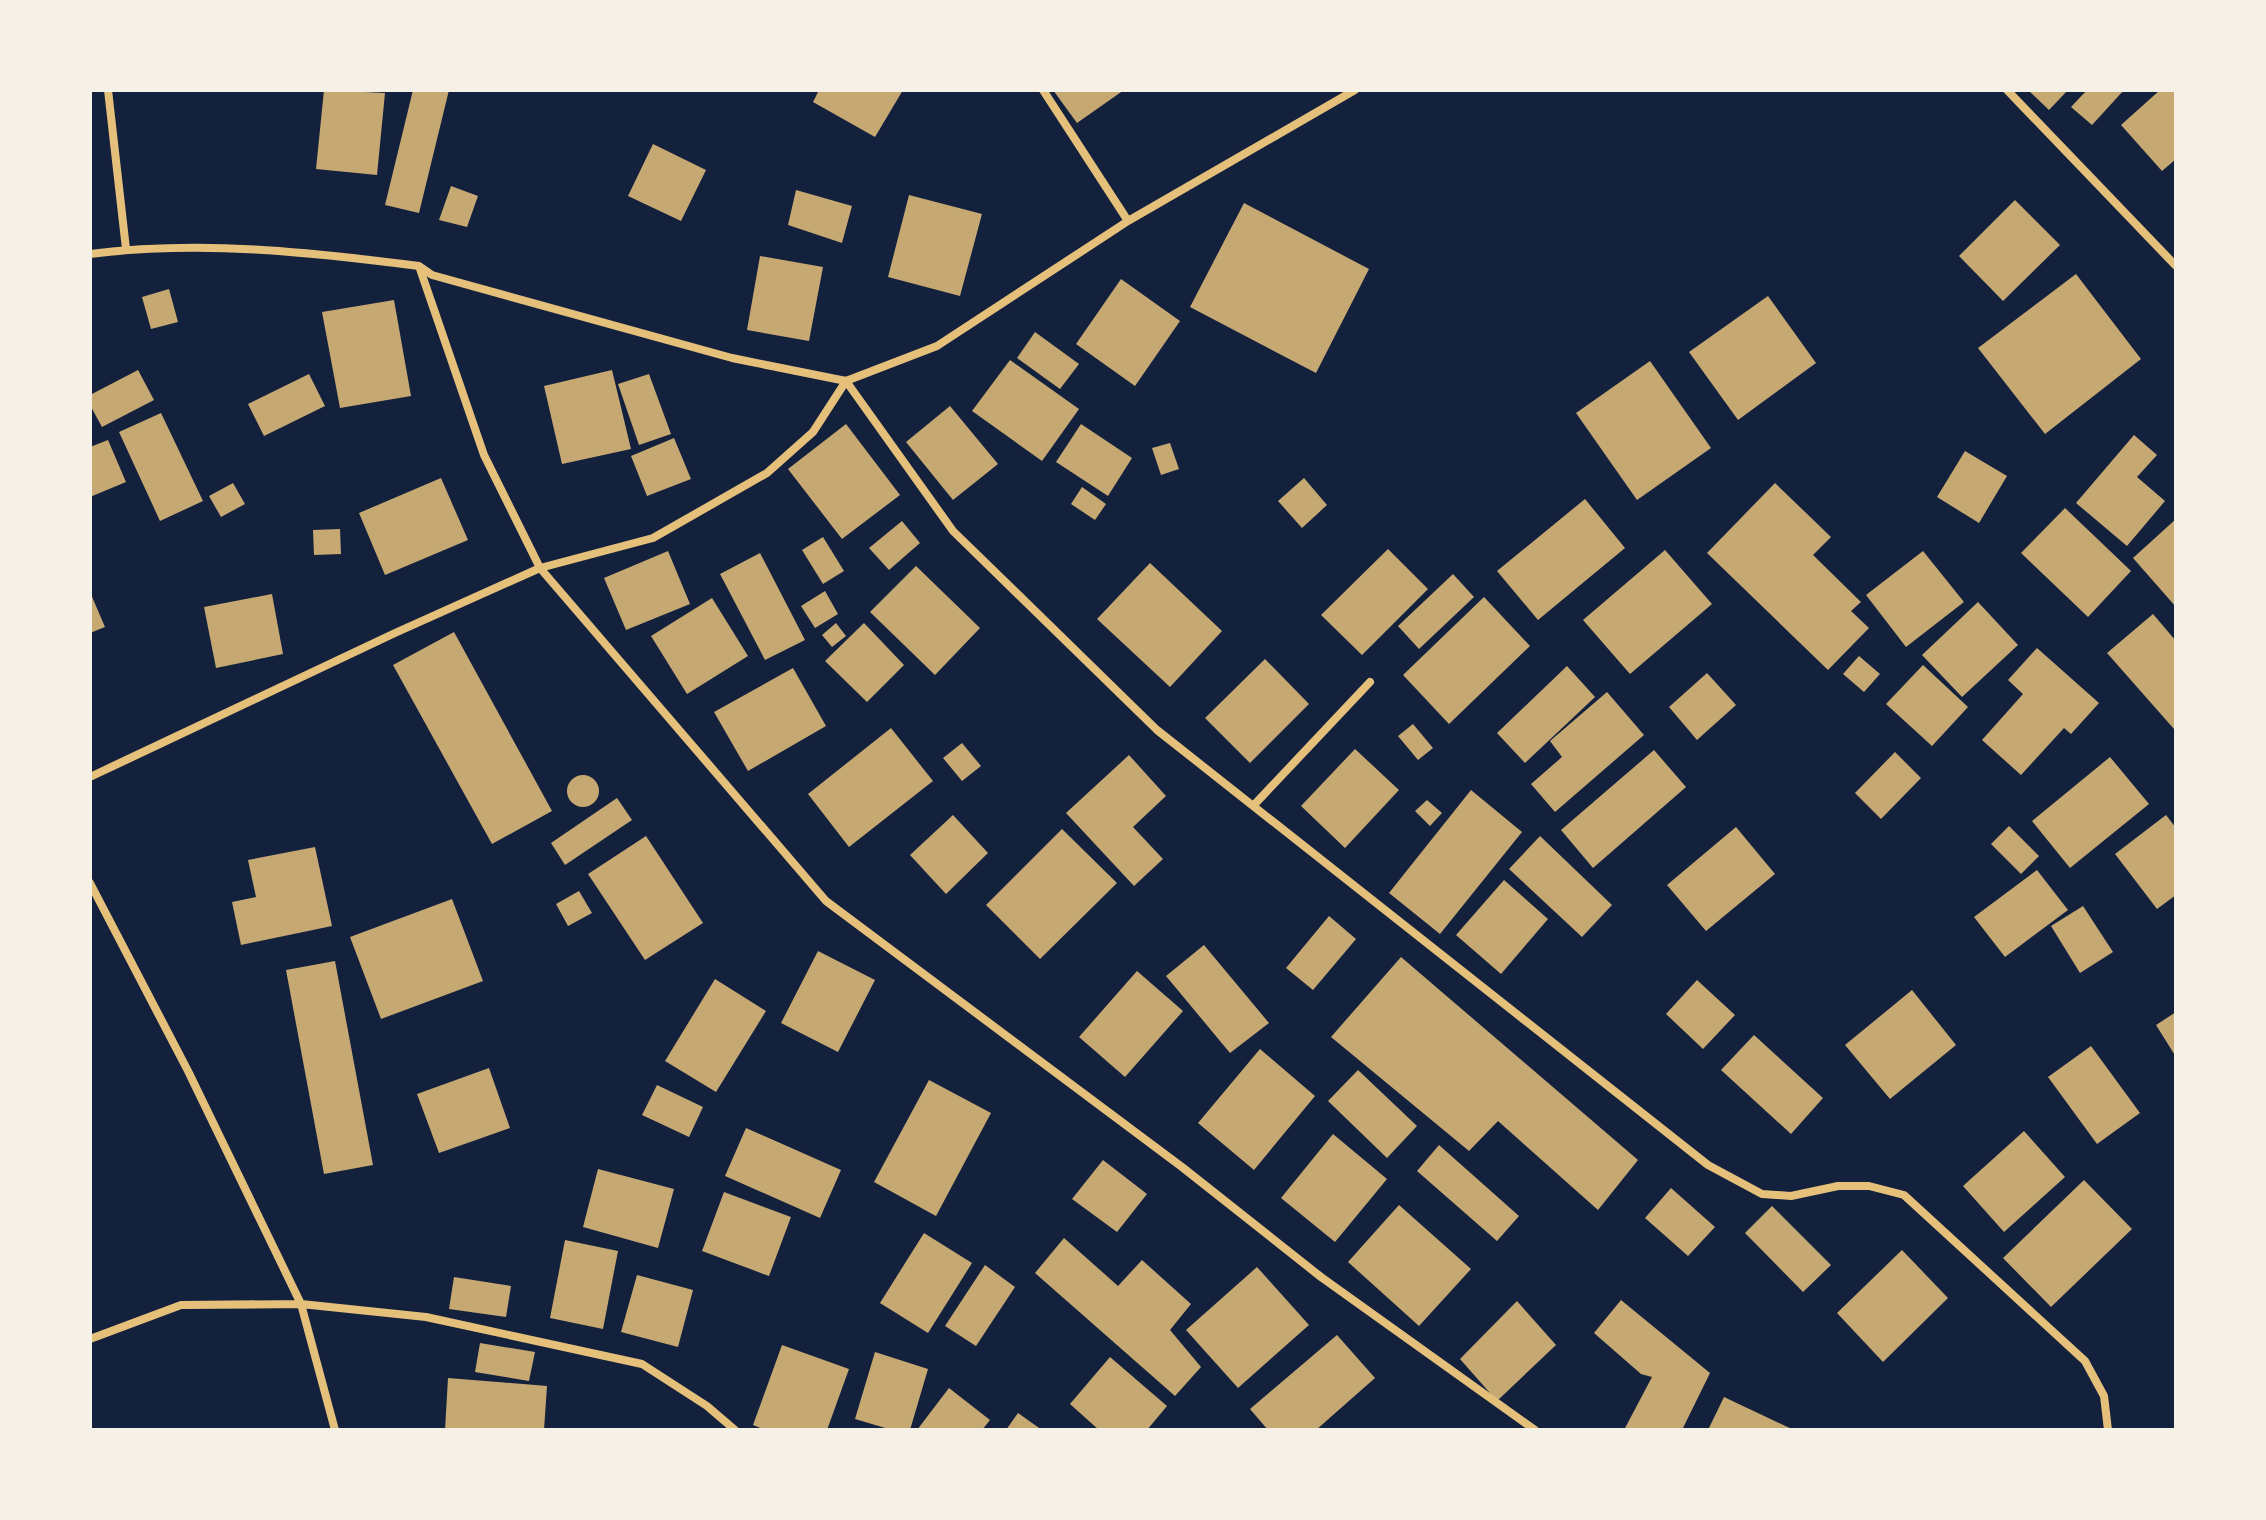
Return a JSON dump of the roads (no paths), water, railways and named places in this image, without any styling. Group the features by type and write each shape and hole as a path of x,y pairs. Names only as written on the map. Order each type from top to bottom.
{"street":[{"path":"108,90 126,249"},
{"path":"1043,90 1128,221"},
{"path":"90,254 126,249 198,247 290,250 419,266 432,275 732,358 846,381 937,346 1128,221 1355,90"},
{"path":"2007,90 2176,266"},
{"path":"419,266 484,455 540,568 826,901 978,1012 1321,1277 1535,1430"},
{"path":"90,777 540,568 653,538 767,473 813,432 846,381"},
{"path":"846,381 953,531 1157,730 1708,1165 1762,1194 1791,1196 1838,1186 1869,1186 1904,1195 2085,1361 2104,1396 2108,1430"},
{"path":"1254,805 1370,682"},
{"path":"90,883 188,1071 301,1304 335,1430"},
{"path":"90,1339 181,1305 301,1304 426,1317 642,1364 707,1406 735,1430"}]}
